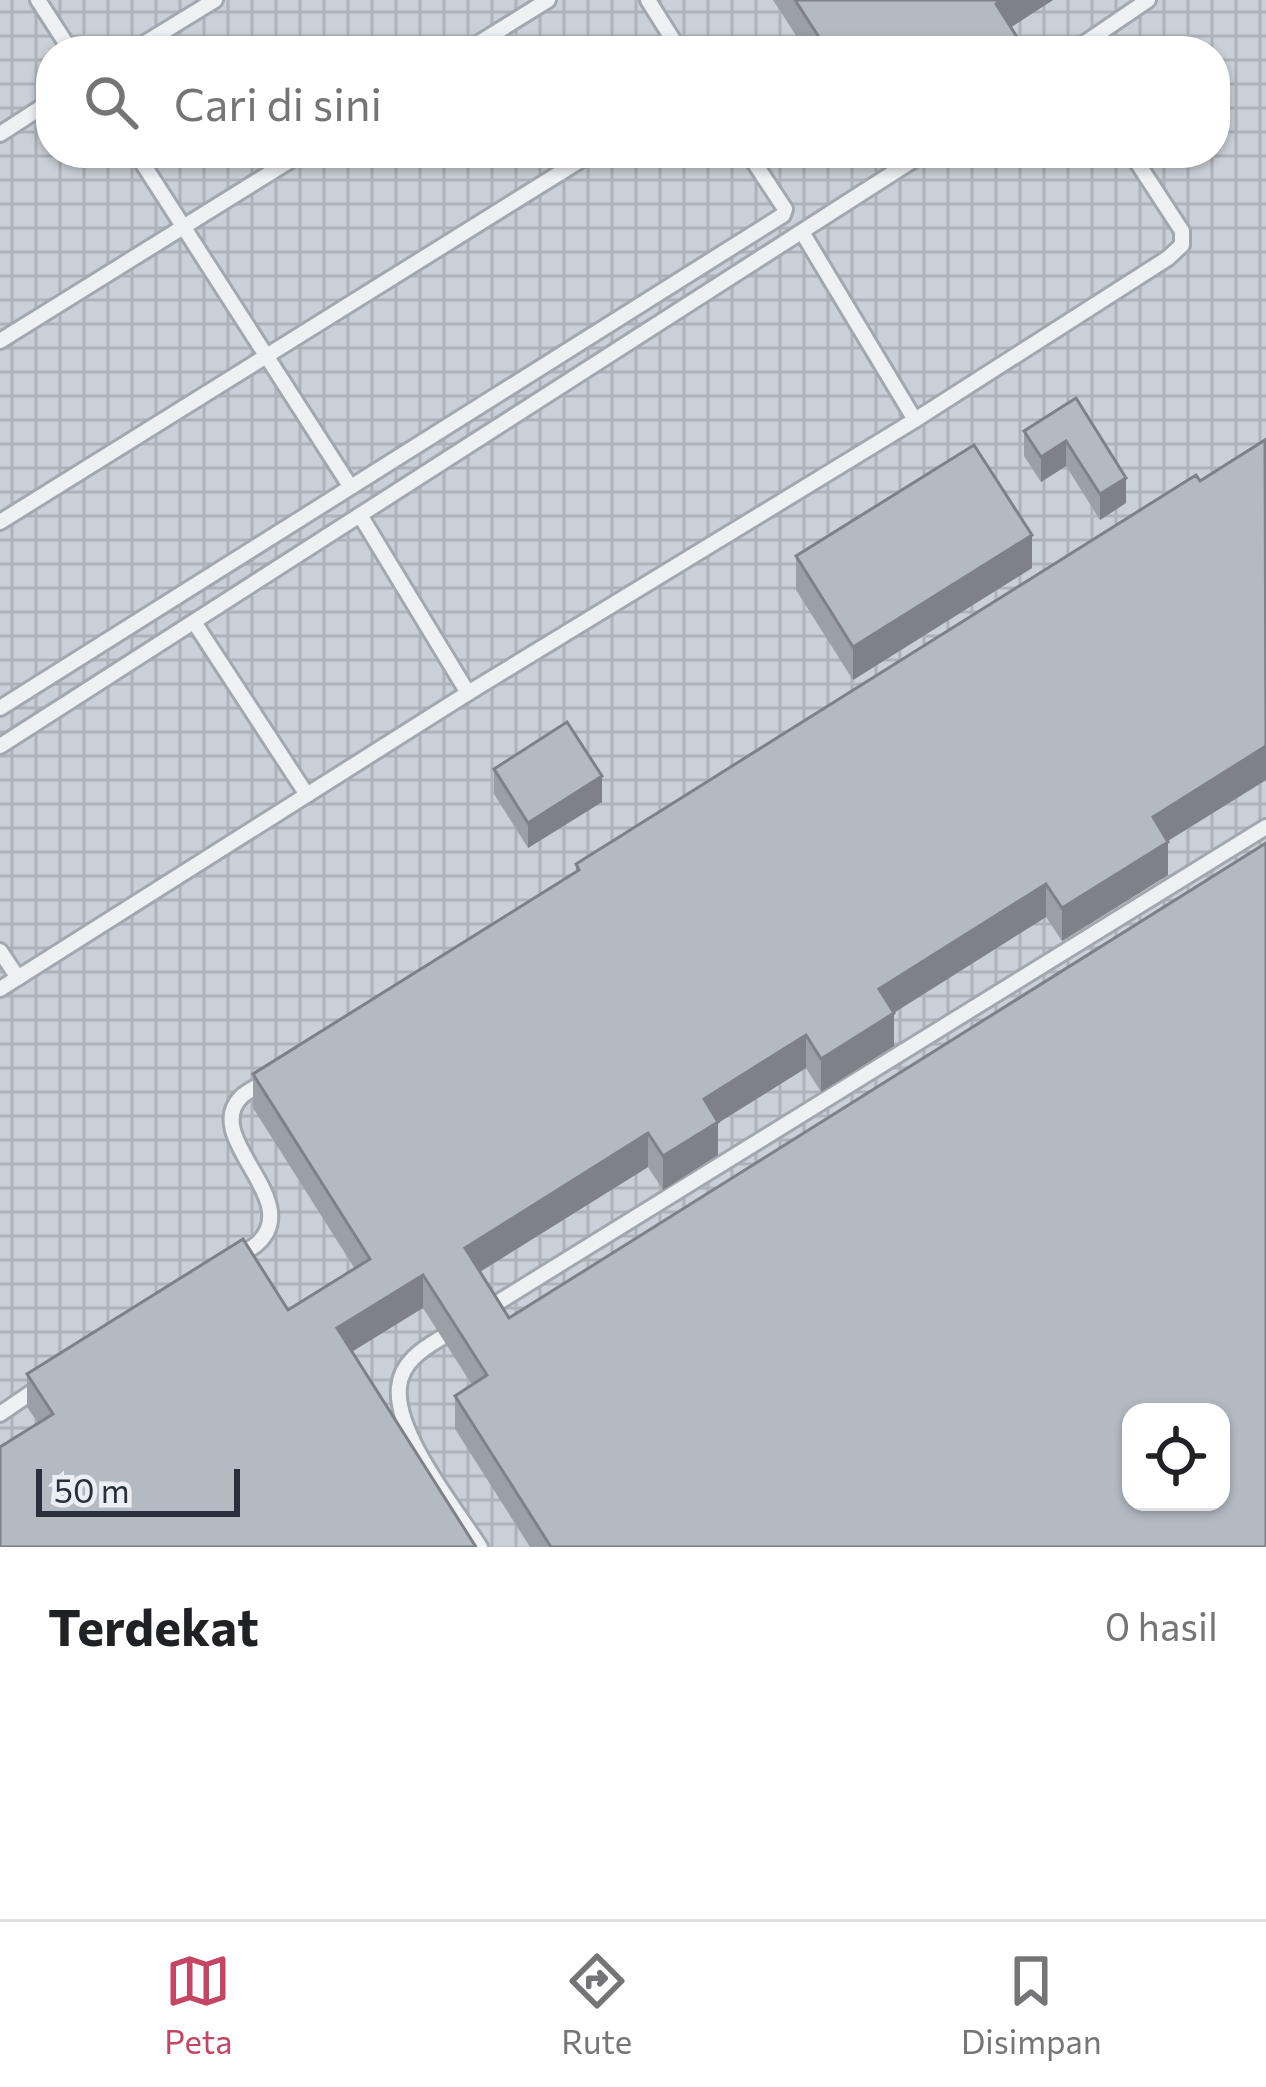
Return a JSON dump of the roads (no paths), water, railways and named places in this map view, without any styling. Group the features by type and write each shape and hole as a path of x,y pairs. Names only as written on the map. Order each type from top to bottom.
{"lane":[{"path":"38,0 61,36"},
{"path":"156,36 215,0"},
{"path":"490,36 548,0"},
{"path":"648,0 671,36"},
{"path":"1095,36 1148,0"},
{"path":"0,134 36,111"},
{"path":"146,168 350,486"},
{"path":"0,341 278,168"},
{"path":"0,522 568,168"},
{"path":"0,708 783,215 785,209 758,168"},
{"path":"0,746 901,168"},
{"path":"0,989 469,693 915,420 1178,250 1184,240 1182,231 1141,168"},
{"path":"802,232 915,420"},
{"path":"360,515 469,693"},
{"path":"194,622 307,795"},
{"path":"484,1311 1266,827"},
{"path":"0,951 18,978"},
{"path":"223,1265 259,1242 268,1222 267,1195 234,1138 234,1110 240,1098 280,1072"},
{"path":"441,1338 406,1367 398,1384 400,1400 409,1435 480,1547"},
{"path":"0,1414 58,1375"}]}
